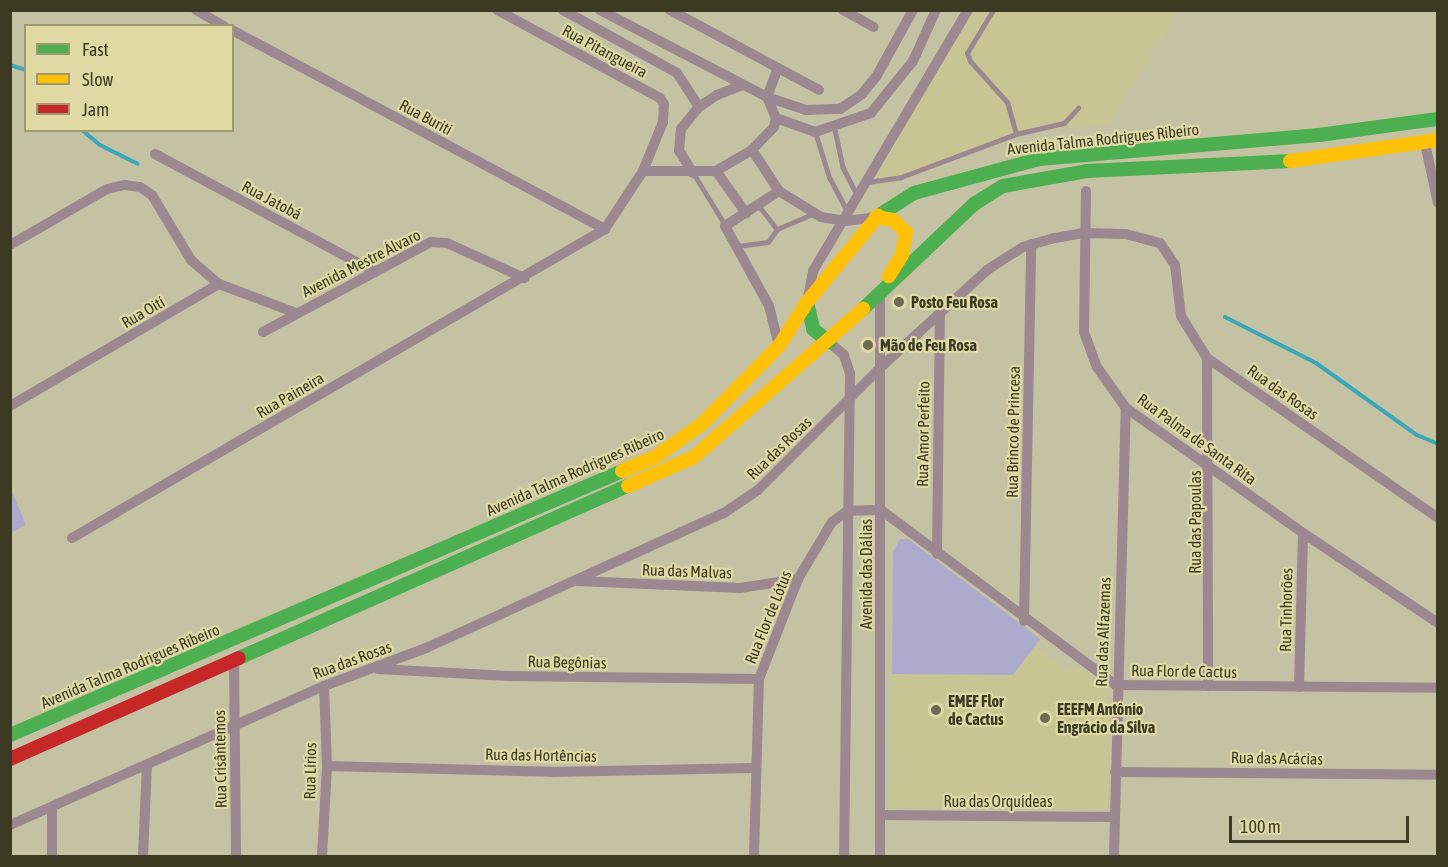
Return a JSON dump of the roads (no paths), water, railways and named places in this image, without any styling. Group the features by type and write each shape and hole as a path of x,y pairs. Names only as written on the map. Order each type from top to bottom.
{"main road":[{"name":"Avenida Talma Rodrigues Ribeiro","path":"10,735 655,457 702,424 779,346 807,302 876,217 914,193 1039,159 1319,135 1437,119"},
{"name":"Avenida Talma Rodrigues Ribeiro","path":"10,759 668,472 716,441 829,342 974,204 1003,186 1087,171 1302,160 1431,141"},
{"path":"876,217 893,220 906,232 902,255 880,291"},
{"path":"807,302 813,329 829,342"}],"street":[{"path":"196,10 220,24"},
{"name":"Rua Pitangueira","path":"497,10 660,98 664,104 663,122 643,171"},
{"path":"563,10 677,73 699,107"},
{"path":"600,10 741,86 767,97 821,113 853,102 876,77 913,10"},
{"path":"670,10 819,90"},
{"path":"843,10 874,27"},
{"path":"776,118 815,132 871,113 881,105 913,61 936,10"},
{"path":"807,302 813,271 847,218 968,10"},
{"name":"Rua Buriti","path":"234,31 605,230"},
{"path":"524,278 605,230 643,171 668,170 693,173 716,171 752,150 774,127 776,118 767,97 777,69"},
{"path":"668,170 679,151 681,129 699,107 717,95 741,86"},
{"path":"1431,141 1437,203"},
{"path":"752,150 779,191 813,214 847,218 876,217"},
{"path":"679,151 693,173"},
{"name":"Rua Jatobá","path":"155,154 375,272"},
{"path":"716,171 746,213"},
{"path":"10,245 107,189 125,185 140,187 152,195 191,260 219,284 296,313"},
{"path":"779,191 725,226 769,306 779,346"},
{"name":"Rua Palma de Santa Rita","path":"1086,191 1084,332 1097,367 1126,408 1303,533 1437,622"},
{"name":"Rua das Rosas","path":"10,825 52,809 235,724 324,686 375,668 575,581 733,508 758,490 882,366 987,270 1031,244 1084,233 1126,234 1160,243 1175,265 1181,316 1207,357 1437,518"},
{"name":"Avenida Mestre Álvaro","path":"262,332 430,242 447,243 524,278"},
{"name":"Rua Brinco de Princesa","path":"1024,621 1031,244"},
{"name":"Rua Paineira","path":"72,538 524,278"},
{"name":"Rua Oití","path":"10,406 219,284"},
{"name":"Avenida das Dálias","path":"880,291 882,366 880,856"},
{"name":"Rua Amor Perfeito","path":"937,554 940,314"},
{"name":"Avenida das Dálias","path":"829,342 848,363 844,856"},
{"name":"Rua das Papoulas","path":"1207,357 1210,468 1208,686"},
{"name":"Rua das Alfazemas","path":"1114,856 1116,685 1126,408"},
{"path":"847,511 881,510"},
{"name":"Rua Flor de Cactus","path":"881,510 1024,621 1116,685 1437,688"},
{"name":"Rua Flor de Lótus","path":"754,856 754,768 759,679 798,579 832,522 847,511"},
{"name":"Rua Tinhorões","path":"1299,687 1303,533"},
{"name":"Rua das Malvas","path":"575,581 729,588 798,579"},
{"name":"Rua Crisântemos","path":"234,661 236,856"},
{"name":"Rua Begônias","path":"375,668 509,676 759,679"},
{"name":"Rua Lírios","path":"322,856 327,766 324,686"},
{"path":"142,856 147,766"},
{"name":"Rua das Hortências","path":"327,766 551,772 754,768"},
{"name":"Rua das Acácias","path":"1115,772 1437,775"},
{"path":"52,809 52,856"},
{"name":"Rua das Orquídeas","path":"880,815 1115,817"}],"lane":[{"path":"993,10 968,52 970,61 1007,102 1016,134"},
{"path":"867,182 901,177 1016,134 1064,123 1078,108"},
{"path":"834,127 842,166 858,198"},
{"path":"815,132 829,177 847,218"},
{"path":"693,173 725,226"},
{"path":"758,205 777,229"},
{"path":"736,246 768,242 777,229 813,214"}],"waterway":[{"path":"10,65 24,69"},
{"path":"84,132 100,145 138,164"},
{"path":"1225,317 1316,363 1417,435 1438,444"}],"place":[{"name":"Posto Feu Rosa","path":"899,302"},
{"name":"Mão de Feu Rosa","path":"868,345"},
{"name":"EMEF Flor de Cactus","path":"936,710"},
{"name":"EEEFM Antônio Engrácio da Silva","path":"1045,718"}]}
